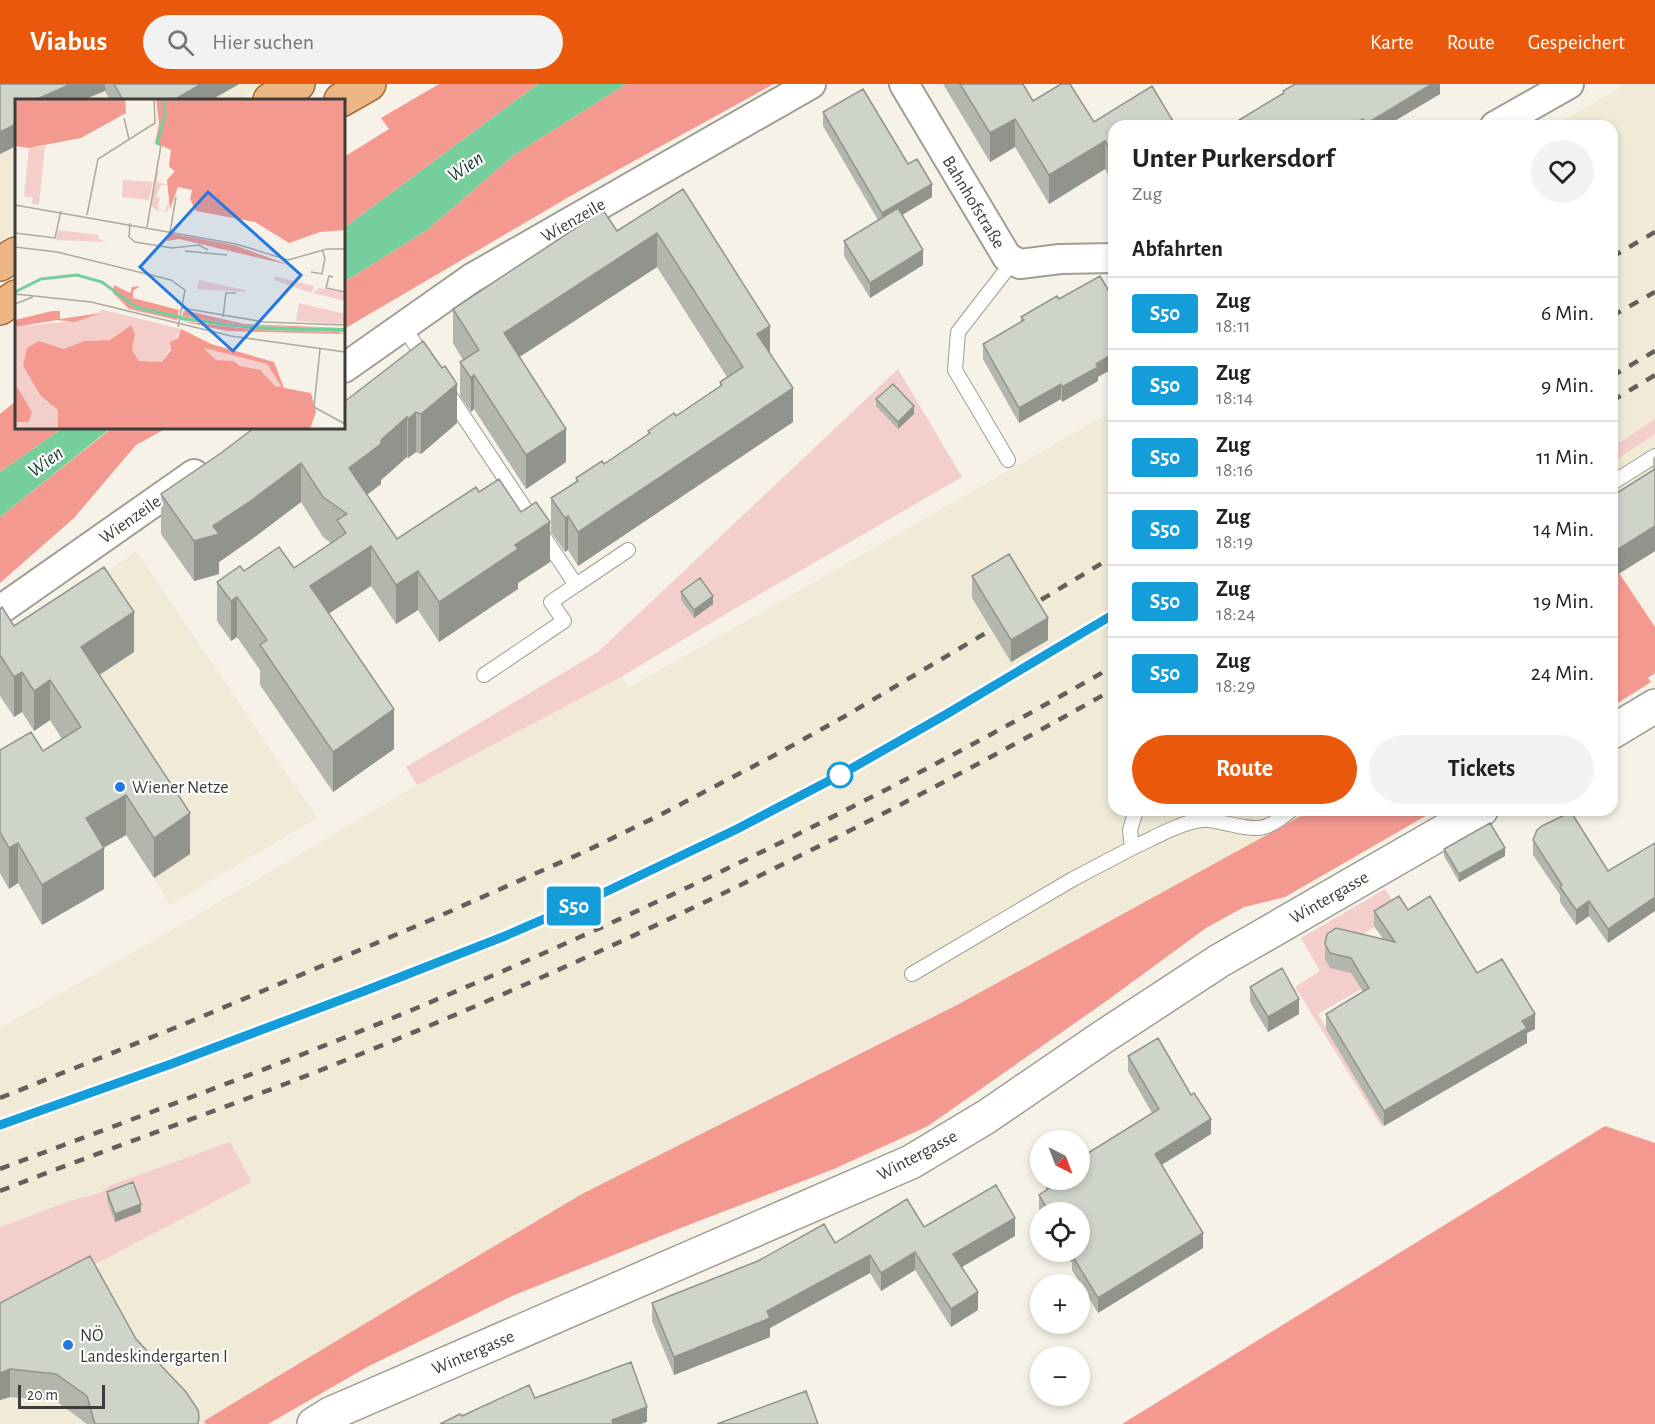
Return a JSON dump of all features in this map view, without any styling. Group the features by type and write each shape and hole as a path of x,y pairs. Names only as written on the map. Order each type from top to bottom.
{"main road":[{"path":"272,99 298,84"},
{"path":"343,99 369,84"},
{"path":"0,264 15,255"},
{"path":"0,308 15,298"}],"street":[{"name":"Wienzeile","path":"345,367 472,278 811,84"},
{"name":"Bahnhofstraße","path":"904,84 1007,257 1020,264 1060,259 1108,258"},
{"path":"1506,120 1569,84"},
{"name":"Wienzeile","path":"0,610 211,461"},
{"path":"1618,728 1655,706"},
{"name":"Wintergasse","path":"314,1424 330,1414 911,1162 986,1117 1219,961 1471,816"}],"lane":[{"path":"1008,460 955,370 958,332 1014,260"},
{"path":"403,326 430,366"},
{"path":"443,386 576,585"},
{"path":"1618,479 1655,456"},
{"path":"484,675 564,621 551,602 628,550"},
{"path":"1132,848 1130,830 1134,816"},
{"path":"912,974 1073,879 1168,831 1200,820 1212,820 1254,829 1266,828 1284,816"}],"shaded area":[{"path":"29,84 265,84 239,99 15,99 15,233 0,242 0,98"},
{"path":"439,84 538,84 345,227 345,156 389,129 381,118"},
{"path":"626,84 774,84 574,194 345,328 345,281 427,230 514,155"},
{"path":"1627,84 1655,84 1655,552 1619,573 1655,627 1655,673 1648,678 1651,682 1618,703 1618,120 1564,120"},
{"path":"898,369 962,477 621,677 417,785 406,767 598,652"},
{"path":"15,402 15,429 62,429 0,472 0,414"},
{"path":"1108,413 1108,816 1426,816 1285,897 1244,907 1206,928 928,1126 834,1169 512,1296 367,1367 268,1424 0,1424 0,1330 90,1283 102,1260 252,1182 230,1142 111,1185 100,1193 70,1201 0,1227 0,1028 153,941 417,785 621,677 628,688"},
{"path":"1655,419 1655,434 1618,459 1618,444"},
{"path":"111,429 165,429 136,445 74,518 0,583 0,517"},
{"path":"136,551 317,818 170,905 2,647"},
{"path":"1618,574 1655,627 1655,673 1648,678 1651,682 1618,703"},
{"path":"1301,816 1426,816 1285,897 1244,907 1206,928 928,1126 834,1169 512,1296 367,1367 268,1424 206,1424 204,1421 582,1194 959,1004"},
{"path":"1385,889 1399,911 1346,945 1347,966 1361,989 1318,1014 1384,1126 1382,1127 1295,987 1320,971 1301,938"},
{"path":"1605,1126 1655,1143 1655,1424 1122,1424"},
{"path":"230,1142 252,1182 0,1314 0,1227 70,1201 100,1193 111,1185"}],"water":[{"name":"Wien","path":"538,84 626,84 514,155 427,230 345,281 345,227"},
{"name":"Wien","path":"62,429 110,429 0,517 0,472"}],"building":[{"path":"0,84 71,84 37,99 15,99 15,124 0,132"},
{"path":"114,84 201,84 176,99 122,99"},
{"path":"960,84 1023,84 1033,101 1061,84 1070,84 1094,122 1152,86 1172,120 1108,120 1108,146 1105,141 1049,175 1015,119 990,133"},
{"path":"1295,84 1432,84 1373,120 1239,120 1284,93 1283,91"},
{"path":"863,89 908,164 917,159 932,184 882,213 823,112"},
{"path":"683,189 770,326 757,334 793,388 578,532 568,516 565,518 551,498 578,481 576,478 602,461 604,464 650,433 648,431 674,413 676,416 722,385 720,382 743,367 657,233 504,333 566,429 526,455 474,375 471,378 460,362 479,350 453,309 603,210 617,231"},
{"path":"898,208 923,250 870,283 844,241"},
{"path":"1100,276 1108,290 1108,357 1096,364 1098,367 1062,387 1061,384 1019,408 983,344 1024,320 1021,317 1057,296 1059,299"},
{"path":"423,341 442,368 445,366 457,384 421,414 416,412 408,419 407,417 381,440 381,444 349,468 397,539 476,487 479,492 499,479 521,512 536,502 550,522 515,545 518,549 439,602 418,571 396,585 371,546 310,586 394,709 333,752 260,645 267,640 237,597 231,601 217,582 240,566 244,571 279,547 294,568 346,533 337,520 347,514 323,497 301,463 213,526 219,534 194,541 161,494 253,429 345,429 345,401"},
{"path":"893,384 914,406 898,422 876,399"},
{"path":"1655,469 1655,526 1618,549 1618,492"},
{"path":"1009,554 1048,618 1011,640 972,576"},
{"path":"104,567 134,612 81,647 190,813 154,838 126,795 86,818 104,848 42,885 18,843 9,848 0,832 0,750 31,732 43,751 81,727 50,680 34,691 22,672 14,677 0,655 0,609 2,607 14,626"},
{"path":"700,578 713,596 694,610 681,592"},
{"path":"1563,816 1574,816 1608,871 1655,843 1655,897 1608,929 1589,901 1576,910 1533,840 1537,830"},
{"path":"1490,823 1505,848 1459,874 1444,849"},
{"path":"1399,896 1408,910 1430,896 1477,973 1502,959 1535,1014 1522,1021 1527,1028 1384,1111 1326,1014 1369,988 1351,958 1330,953 1325,944 1327,934 1336,928 1395,942 1374,911"},
{"path":"1282,968 1299,999 1268,1017 1250,987"},
{"path":"1158,1038 1191,1095 1194,1093 1211,1119 1155,1154 1203,1233 1098,1298 1090,1285 1090,1274 1083,1274 1076,1262 1090,1262 1090,1202 1043,1202 1039,1195 1046,1190 1090,1190 1090,1152 1159,1109 1128,1056"},
{"path":"133,1182 141,1204 115,1214 107,1192"},
{"path":"996,1185 1015,1218 953,1254 978,1292 951,1309 915,1252 881,1273 870,1255 767,1311 770,1318 674,1357 652,1303 758,1261 824,1224 835,1243 907,1199 924,1227"},
{"name":"NÖ Landeskindergarten I","path":"90,1256 136,1339 186,1392 198,1410 198,1424 95,1424 87,1396 56,1374 10,1369 0,1373 0,1303"},
{"path":"631,1362 647,1407 612,1420 613,1424 440,1424 529,1385 535,1398"},
{"path":"806,1391 818,1424 717,1424"}],"railway":[{"path":"1618,254 1655,232"},
{"path":"1618,313 1655,292"},
{"path":"1618,373 1655,351"},
{"path":"1618,397 1655,375"},
{"path":"1024,610 1108,560"},
{"path":"0,1125 383,985 542,920 664,865 870,758 1108,618"},
{"path":"0,1098 182,1025 426,922 584,852 777,754 1006,621"},
{"path":"0,1169 367,1028 596,930 858,804 1108,669"},
{"path":"0,1191 231,1105 559,970 840,836 1108,692"}],"train":[{"name":"S50","path":"0,1125 367,990 505,936 597,896 807,793 945,715 1108,618"}],"place":[{"name":"Wiener Netze","path":"120,787"},
{"name":"NÖ Landeskindergarten I","path":"68,1345"}]}
